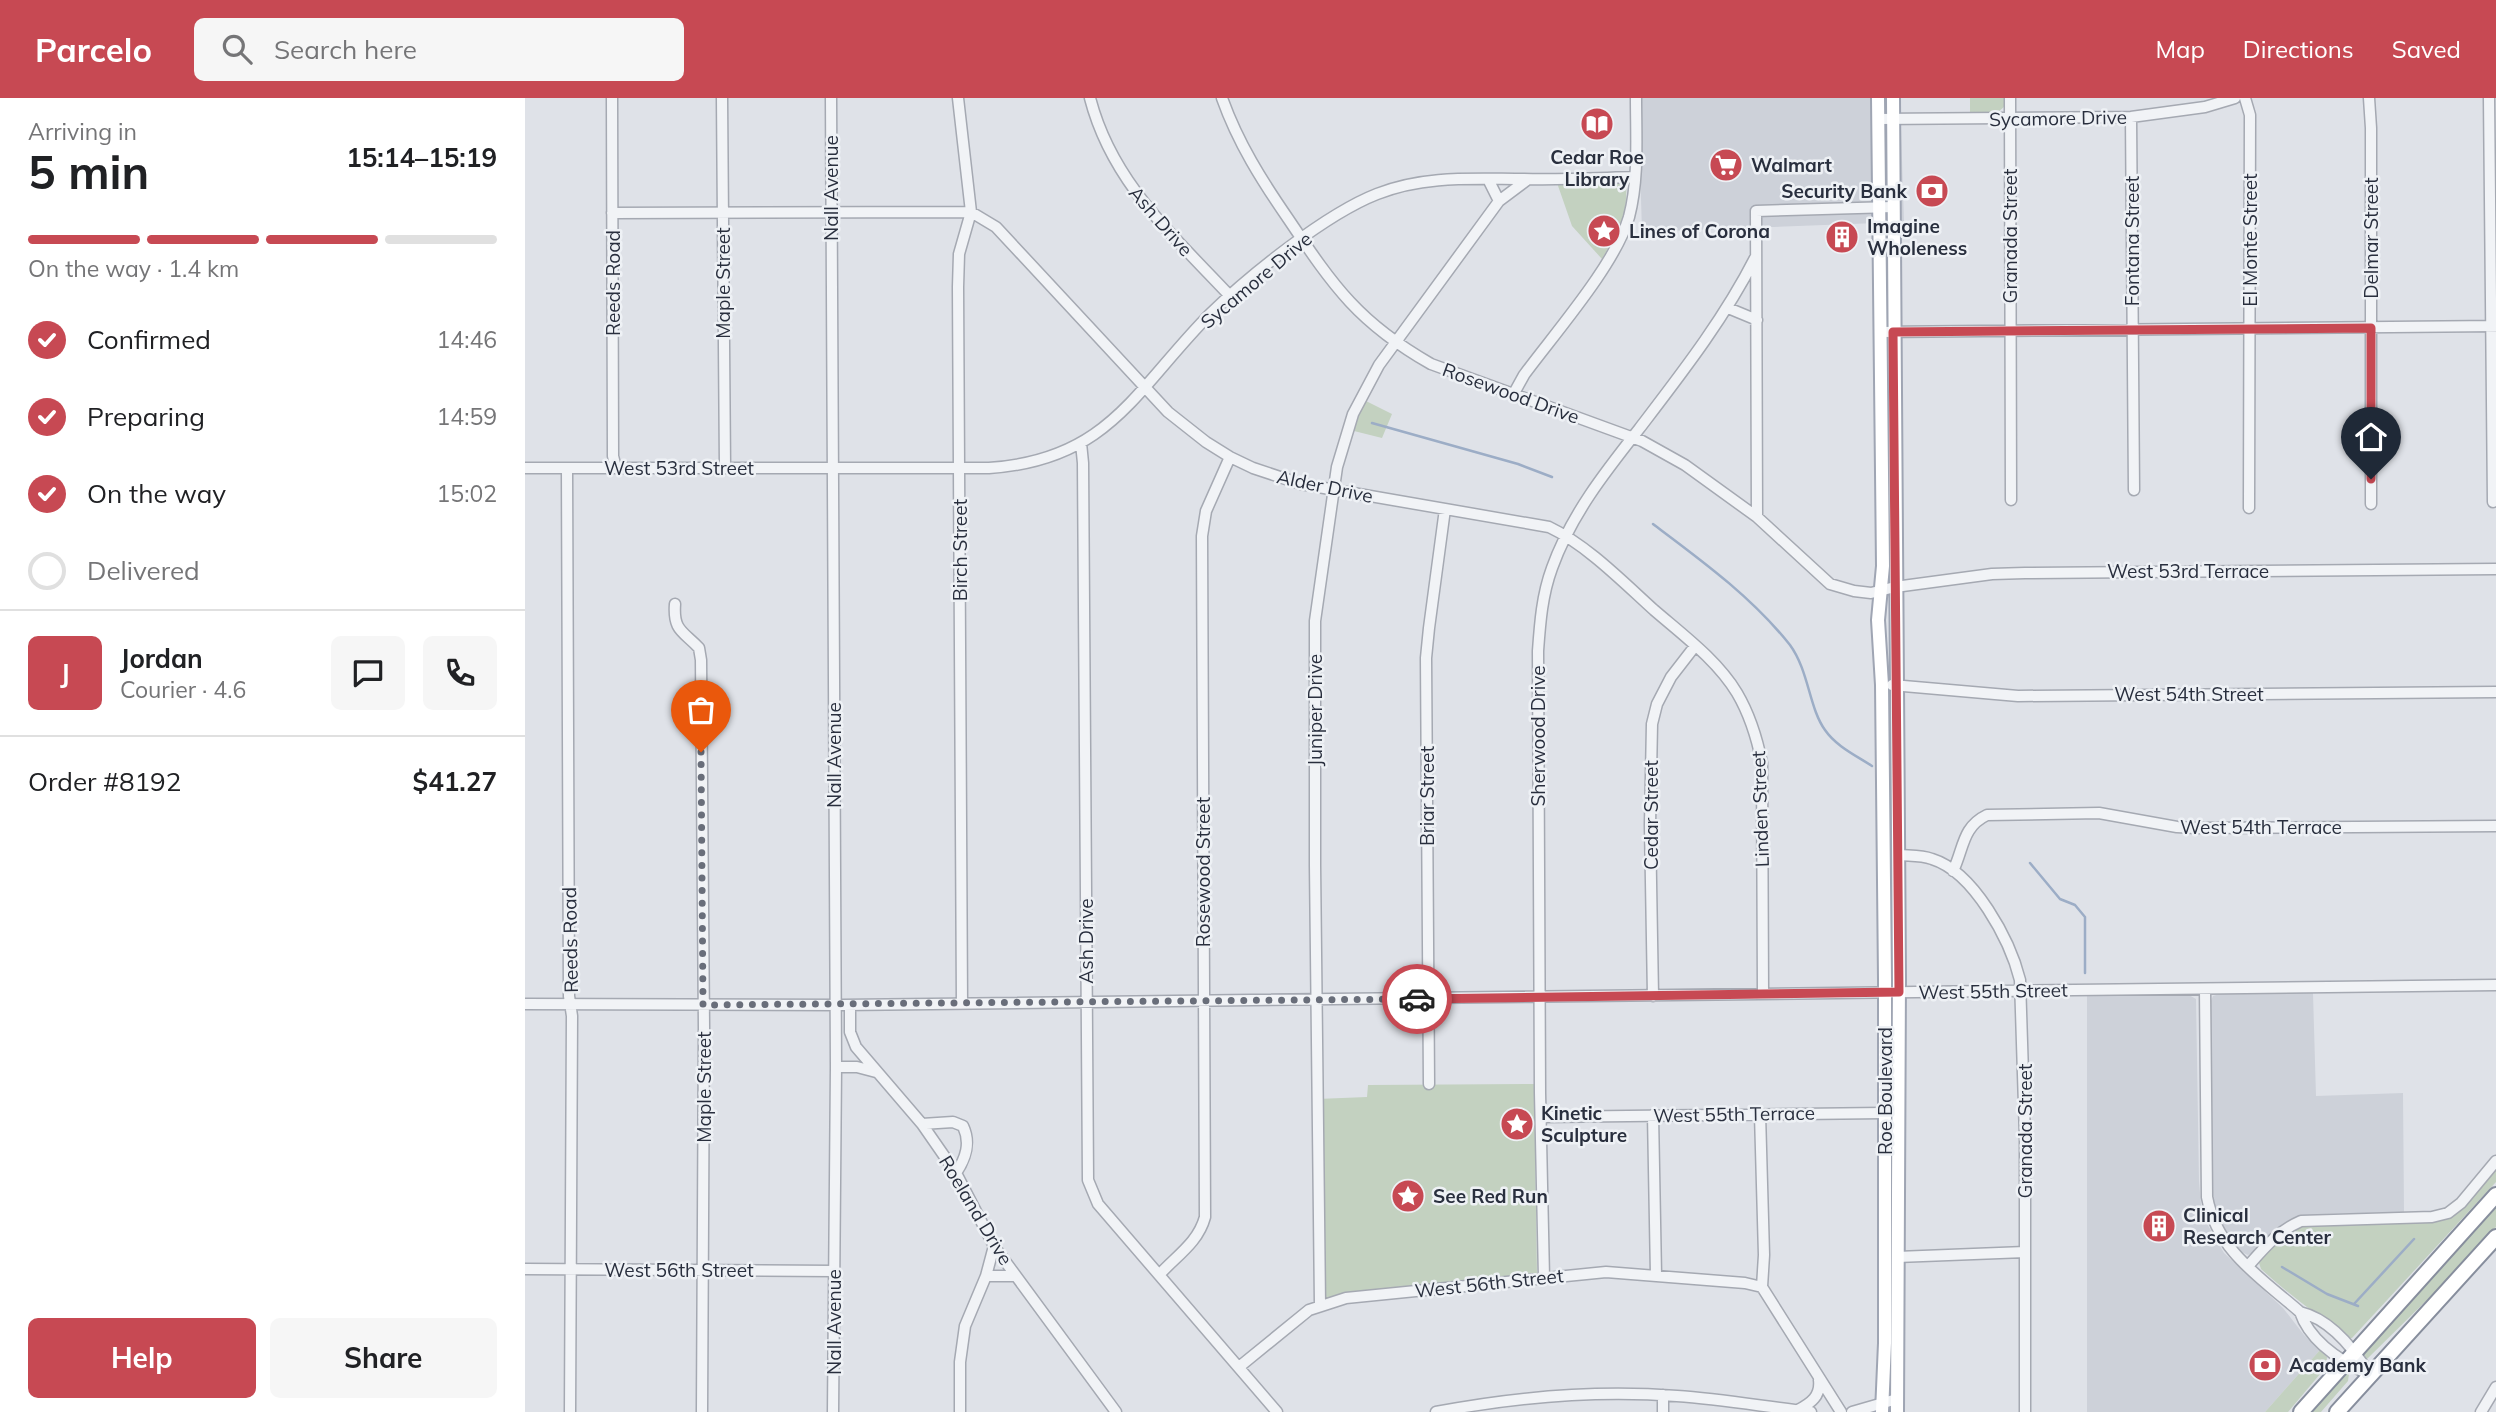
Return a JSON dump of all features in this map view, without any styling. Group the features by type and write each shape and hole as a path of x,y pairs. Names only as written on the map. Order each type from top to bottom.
{"highway":[{"path":"2301,1412 2496,1195"},
{"path":"2337,1412 2496,1237"}],"main road":[{"name":"Roe Boulevard","path":"1878,98 1886,208 1899,855 1897,1406"},
{"name":"Roe Boulevard","path":"1886,208 1893,98"},
{"name":"Roe Boulevard","path":"1882,1407 1885,1343 1885,993 1882,685 1878,620 1883,566 1887,332"}],"street":[{"name":"Reeds Road","path":"612,98 613,456 617,468"},
{"name":"Maple Street","path":"722,98 725,468"},
{"name":"Nall Avenue","path":"831,98 836,1005 833,1412"},
{"name":"Birch Street","path":"958,98 971,212 959,254 962,1004"},
{"name":"Ash Drive","path":"1090,98 1105,142 1136,195 1230,296"},
{"name":"Rosewood Drive","path":"1222,98 1247,155 1301,239 1342,296 1396,343 1430,364 1632,437 1685,465 1757,517 1830,584 1854,591 1871,593 1881,590"},
{"path":"1513,395 1524,375 1616,247 1629,218 1635,177 1636,98"},
{"name":"Granada Street","path":"2010,98 2011,500"},
{"name":"Sycamore Drive","path":"1879,119 2131,117 2205,107 2235,98"},
{"name":"El Monte Street","path":"2245,98 2250,115 2249,508"},
{"name":"Delmar Street","path":"2369,98 2371,504"},
{"path":"2489,98 2493,118 2493,502"},
{"name":"Fontana Street","path":"2131,117 2134,490"},
{"name":"Sycamore Drive","path":"833,469 1015,466 1037,461 1081,443 1113,422 1184,342 1230,296 1301,239 1366,199 1397,188 1440,180 1635,177"},
{"path":"1488,179 1499,201"},
{"name":"Juniper Drive","path":"1320,1304 1315,621 1333,490 1340,455 1353,414 1366,387 1499,201 1527,180"},
{"path":"1757,517 1756,211 1886,208"},
{"path":"612,213 971,212"},
{"name":"Alder Drive","path":"971,212 996,227 1179,422 1230,457 1275,477 1333,490 1549,527 1591,555 1695,646"},
{"name":"Sherwood Drive","path":"1544,1278 1540,997 1540,621 1547,585 1565,537 1582,507 1728,309 1755,258"},
{"path":"1728,309 1757,320"},
{"path":"1887,332 2494,326"},
{"name":"Ash Drive","path":"1081,443 1088,1180 1091,1193 1098,1204 1277,1412"},
{"name":"Rosewood Street","path":"1159,1275 1195,1239 1202,1229 1205,1217 1202,536 1206,510 1230,457"},
{"name":"West 53rd Street","path":"525,468 833,469"},
{"name":"Reeds Road","path":"567,468 571,1004 570,1412"},
{"name":"Briar Street","path":"1429,1084 1426,658 1445,509"},
{"name":"West 53rd Terrace","path":"1881,590 2014,573 2496,569"},
{"name":"Maple Street","path":"675,604 674,616 678,631 699,648 701,660 702,1412"},
{"name":"Linden Street","path":"1695,646 1725,675 1737,692 1758,741 1762,763 1763,994"},
{"name":"Cedar Street","path":"1653,996 1650,825 1652,724 1657,704 1671,677 1695,646"},
{"name":"West 54th Street","path":"1882,685 2018,696 2496,692"},
{"name":"West 54th Terrace","path":"1953,871 1968,830 1975,820 1987,814 2099,813 2195,828 2496,826"},
{"path":"1899,855 1933,859 1953,871"},
{"name":"Granada Street","path":"1953,871 1964,879 1999,928 2014,957 2022,990 2025,1412"},
{"name":"West 55th Street","path":"525,1004 962,1004 2496,985"},
{"path":"2206,989 2207,1197 2218,1234 2228,1247 2300,1312 2315,1316 2355,1352 2370,1375"},
{"name":"Roeland Drive","path":"850,1005 850,1032 856,1047 922,1124 956,1173 995,1246 1015,1276 1116,1412"},
{"path":"836,1067 857,1067 876,1072"},
{"name":"West 55th Terrace","path":"1541,1117 1884,1113"},
{"path":"1760,1114 1764,1255 1762,1287 1841,1412"},
{"path":"1653,1115 1656,1275"},
{"path":"922,1124 953,1122 963,1126 967,1133 966,1158 956,1173"},
{"path":"2248,1266 2275,1236 2286,1227 2301,1221 2432,1217 2448,1213 2461,1203 2496,1161"},
{"path":"960,1412 960,1362 965,1326 986,1276 995,1246"},
{"path":"1897,1257 2025,1252"},
{"name":"West 56th Street","path":"525,1269 834,1271"},
{"name":"West 56th Street","path":"1239,1367 1293,1321 1320,1304 1346,1298 1606,1272 1745,1283 1762,1287"},
{"path":"986,1276 1015,1276"},
{"path":"2300,1312 2305,1326 2344,1363 2370,1375"},
{"path":"1797,1410 1816,1398 1820,1387 1818,1376"},
{"path":"2481,1412 2496,1387"},
{"path":"1663,1395 1663,1412"},
{"path":"1436,1412 1506,1400 1561,1396 1663,1395 1811,1412"},
{"path":"1851,1412 1897,1406"}],"shaded area":[{"path":"1638,98 1900,98 1904,222 1642,232"},
{"path":"2223,993 2313,993 2316,1096 2403,1093 2404,1212 2323,1214 2295,1218 2277,1228 2255,1251 2248,1255 2239,1251 2225,1234 2214,1209 2211,1192 2210,1003 2213,996"},
{"path":"2189,995 2196,999 2199,1181 2206,1222 2224,1253 2283,1308 2320,1350 2265,1412 2087,1412 2087,996"}],"green space":[{"path":"1970,98 2005,98 2005,106 1997,113 1970,114"},
{"path":"1627,179 1625,217 1602,259 1572,226 1556,180"},
{"path":"1364,400 1392,414 1382,438 1350,430"},
{"path":"1534,1084 1537,1273 1346,1298 1320,1305 1317,1099 1367,1097 1368,1085"},
{"path":"2496,1167 2496,1182 2352,1338 2347,1338 2261,1269 2259,1263 2262,1256 2299,1227 2318,1224 2431,1222 2449,1218"},
{"path":"2496,1207 2496,1227 2366,1360 2362,1356 2363,1352"},
{"path":"2320,1350 2327,1357 2326,1367 2288,1412 2265,1412"},
{"path":"2344,1373 2349,1374 2348,1381 2321,1412 2309,1412"}],"waterway":[{"path":"1372,423 1518,464 1552,477"},
{"path":"1653,524 1725,580 1775,627 1796,655 1815,711 1829,736 1872,766"},
{"path":"2030,863 2060,899 2075,905 2085,917 2085,973"},
{"path":"2354,1304 2414,1239"},
{"path":"2282,1267 2327,1294 2358,1306"}],"way so far":[{"path":"701,752 703,1005 1417,999"}],"place":[{"name":"Cedar Roe Library","path":"1597,124"},
{"name":"Walmart","path":"1726,165"},
{"name":"Security Bank","path":"1932,191"},
{"name":"Lines of Corona","path":"1604,231"},
{"name":"Imagine Wholeness","path":"1842,237"},
{"name":"Kinetic Sculpture","path":"1517,1124"},
{"name":"See Red Run","path":"1408,1196"},
{"name":"Clinical Research Center","path":"2159,1226"},
{"name":"Academy Bank","path":"2265,1365"}],"route":[{"path":"1417,999 1899,992 1893,332 2371,328 2371,479"}]}
